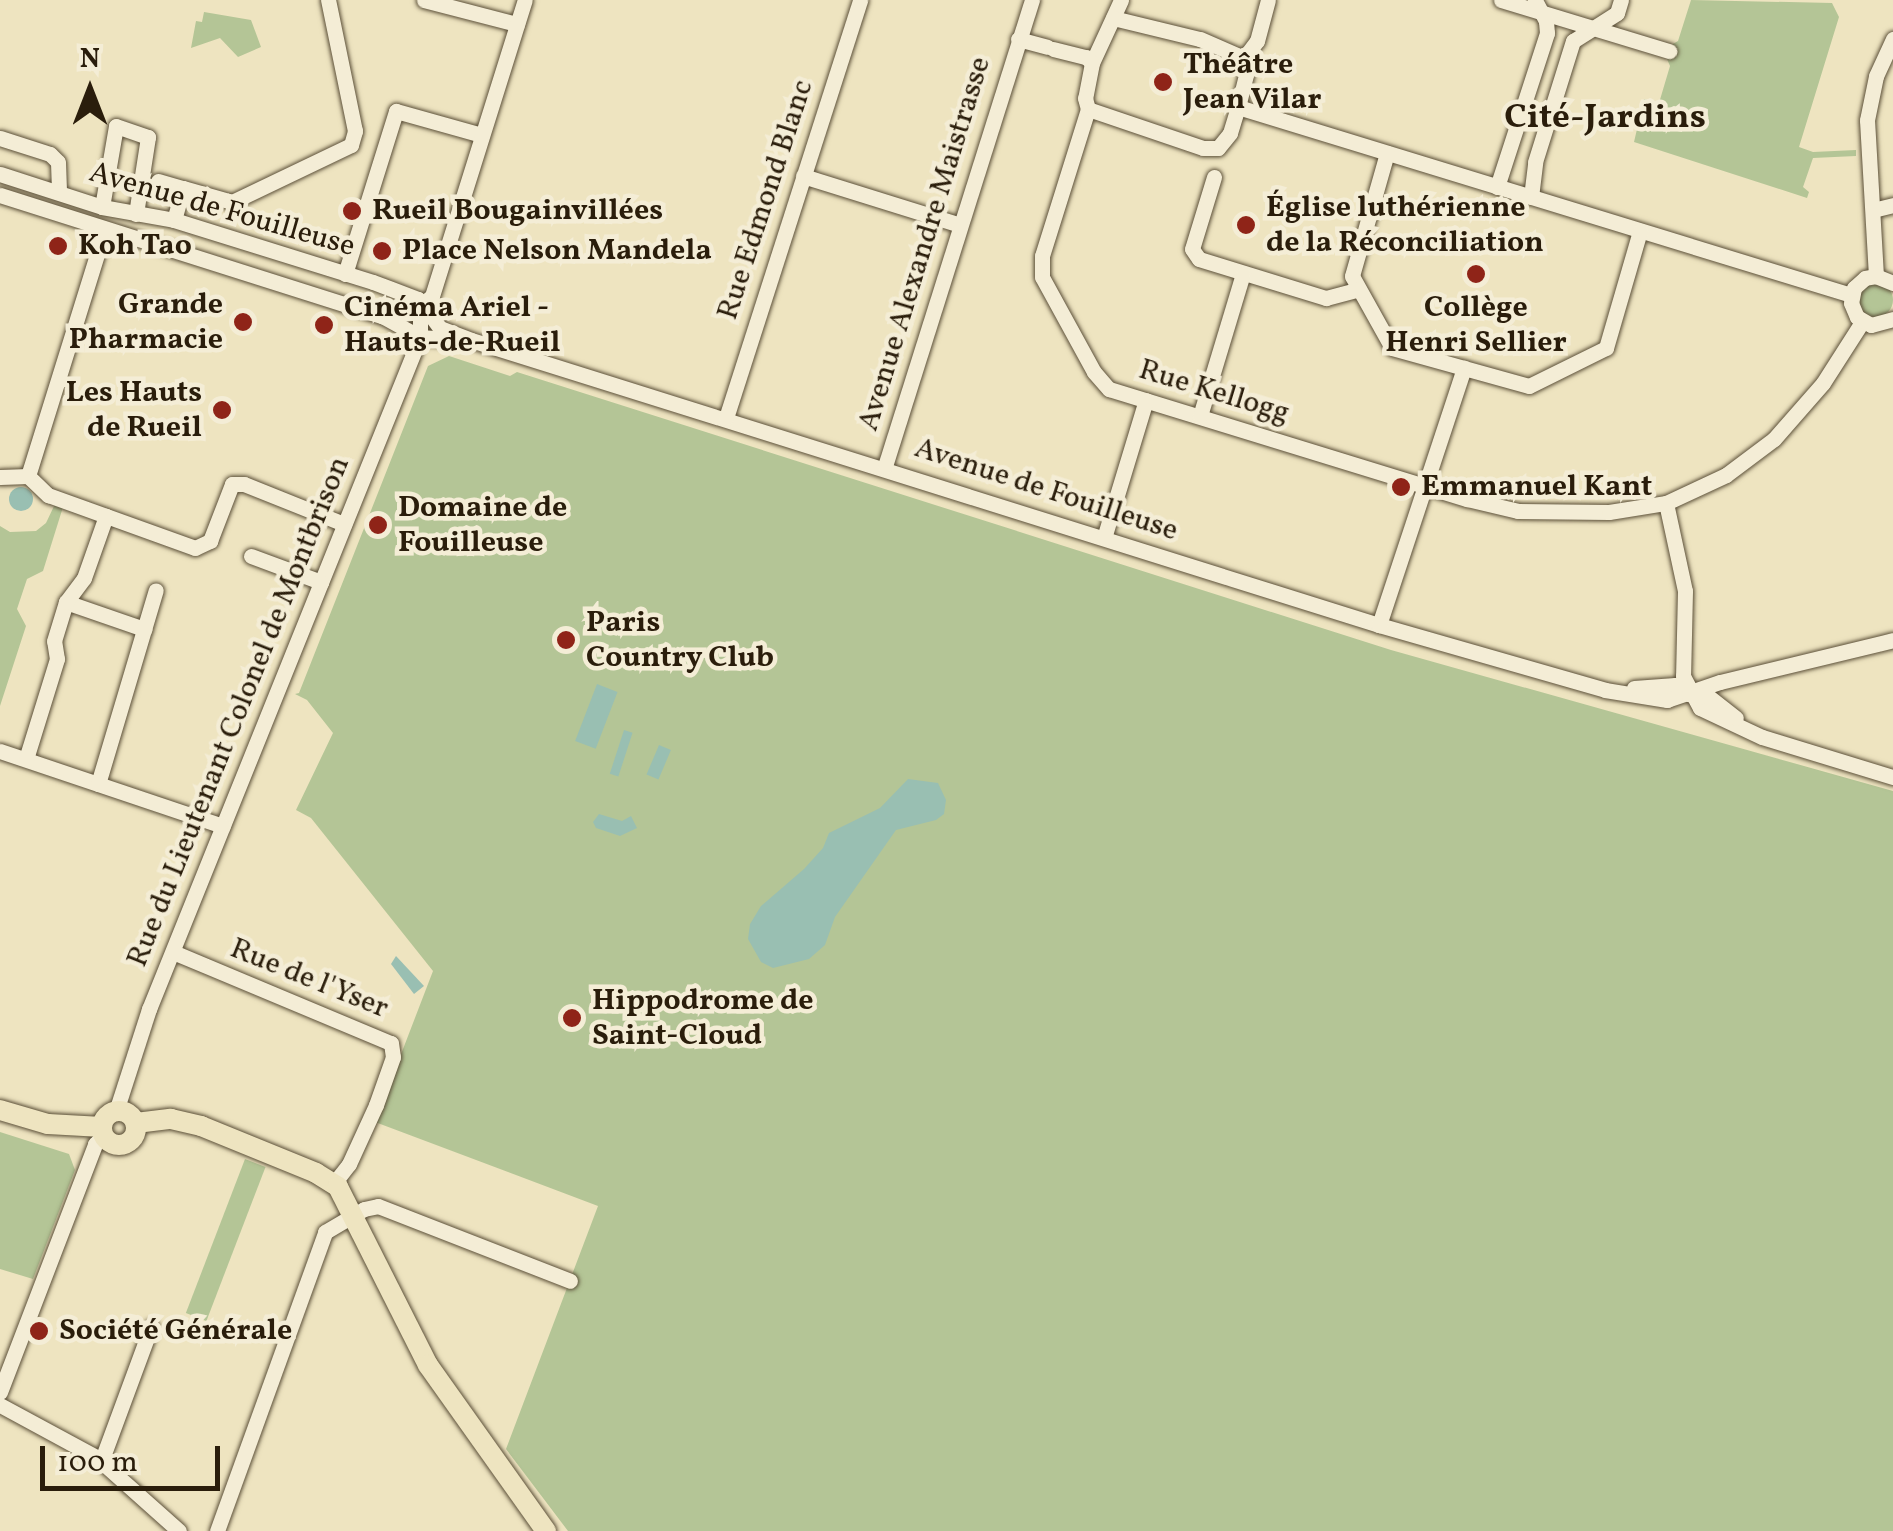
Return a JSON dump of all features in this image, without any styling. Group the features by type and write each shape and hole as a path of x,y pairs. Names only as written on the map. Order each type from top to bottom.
{"main road":[{"path":"0,1110 48,1124 107,1124 128,1113 136,1123 135,1135 126,1144 113,1144 107,1124"},
{"path":"136,1123 171,1118 200,1126 334,1183 354,1214 428,1365 546,1531"}],"street":[{"path":"158,180 232,202 350,145 355,131 328,0"},
{"path":"424,0 517,24"},
{"path":"440,328 420,337 420,309 434,294 525,0"},
{"name":"Rue Edmond Blanc","path":"726,418 860,0"},
{"name":"Avenue Alexandre Maistrasse","path":"885,466 1032,0"},
{"path":"1092,63 1121,0"},
{"path":"1268,0 1258,40 1244,58 1246,75 1238,108 1230,133 1218,148 1215,174 1192,249 1199,259 1326,298 1359,289"},
{"path":"1501,0 1538,6 1594,28 1669,50"},
{"path":"1531,197 1535,162 1573,40 1617,12 1620,0"},
{"path":"1497,187 1547,33 1538,6"},
{"path":"1113,18 1200,39 1244,58"},
{"name":"Avenue Alexandre Maistrasse","path":"1018,39 1086,57 1092,63"},
{"path":"1876,276 1867,120 1876,76 1893,39"},
{"name":"Rue Kellogg","path":"1092,63 1084,98 1088,110 1042,256 1042,277 1101,381 1110,389 1424,486 1518,512 1555,515 1666,503 1726,475 1774,439 1823,383 1862,322"},
{"path":"1238,108 1852,295"},
{"path":"1088,110 1203,148 1218,148"},
{"path":"345,274 396,111 482,136"},
{"path":"102,207 116,126 148,137 136,214"},
{"path":"0,138 50,154 58,162 59,192"},
{"path":"1387,153 1352,276 1392,348 1529,386 1606,348 1640,231"},
{"name":"Avenue de Fouilleuse","path":"0,174 102,207 174,220 345,274 418,300 420,309"},
{"path":"802,176 960,225"},
{"path":"174,220 183,188"},
{"name":"Avenue de Fouilleuse","path":"0,195 382,316 420,337 471,340"},
{"path":"1873,210 1893,205"},
{"path":"28,476 106,228"},
{"path":"1200,416 1243,274"},
{"path":"1892,321 1880,325 1862,322 1853,311 1852,295 1859,282 1876,276 1893,283"},
{"name":"Avenue de Fouilleuse","path":"382,316 420,309 430,313 440,328 471,340 885,466 1379,624 1605,690 1667,700 1720,682 1893,640"},
{"name":"Rue du Lieutenant Colonel de Montbrison","path":"1,1404 26,1326 96,1144 420,337"},
{"path":"1379,624 1464,368"},
{"path":"1104,538 1146,400"},
{"path":"0,477 28,476 48,495 195,548 210,541 232,484 244,484 344,524"},
{"path":"1666,503 1685,590 1683,676 1689,694 1700,708 1762,737 1893,777"},
{"path":"26,759 57,659 54,641 66,602 84,578 106,516"},
{"path":"251,556 321,582"},
{"path":"98,784 156,590"},
{"path":"66,602 144,629"},
{"path":"0,751 224,826"},
{"name":"Rue de l'Yser","path":"172,952 391,1043 393,1057 376,1105 349,1164 334,1183"},
{"path":"217,1531 325,1232 354,1214 378,1206 570,1282"},
{"path":"101,1462 151,1327"},
{"path":"1,1404 101,1462 179,1531"}],"green space":[{"path":"1691,0 1832,3 1839,17 1799,147 1813,152 1856,150 1856,156 1813,158 1803,187 1809,192 1807,198 1634,142 1644,99 1659,103 1670,66 1667,59 1671,45 1678,41"},
{"path":"204,12 251,20 261,47 238,57 220,38 191,48 196,21 202,22"},
{"path":"1876,283 1888,288 1893,300 1888,312 1876,317 1864,312 1859,300 1864,288"},
{"path":"449,356 510,376 517,372 1391,650 1893,791 1893,1531 568,1531 506,1449 598,1206 375,1122 433,971 311,818 296,810 333,733 307,700 295,694 299,693 428,366"},
{"path":"55,504 63,507 43,571 27,579 17,609 26,626 0,706 0,526 10,532 36,531 46,523"},
{"path":"0,1132 69,1154 75,1170 33,1279 0,1269"},
{"path":"245,1159 266,1167 206,1321 186,1313"}],"water":[{"path":"21,487 33,499 21,511 9,499"},
{"path":"597,684 618,692 596,749 575,741"},
{"path":"624,730 633,733 618,777 610,774"},
{"path":"659,745 671,750 658,780 646,774"},
{"path":"908,779 938,783 946,800 944,814 936,820 896,830 835,917 825,945 809,959 773,968 761,962 748,939 750,924 761,906 804,869 823,848 829,833 880,808"},
{"path":"599,814 622,821 631,816 637,828 620,836 596,828 593,822"},
{"path":"396,956 424,986 414,994 391,964"}],"place":[{"name":"Théâtre Jean Vilar","path":"1163,82"},
{"name":"Rueil Bougainvillées","path":"352,211"},
{"name":"Église luthérienne de la Réconciliation","path":"1246,225"},
{"name":"Koh Tao","path":"58,246"},
{"name":"Place Nelson Mandela","path":"382,251"},
{"name":"Collège Henri Sellier","path":"1476,274"},
{"name":"Grande Pharmacie","path":"243,322"},
{"name":"Cinéma Ariel - Hauts-de-Rueil","path":"324,325"},
{"name":"Les Hauts de Rueil","path":"222,410"},
{"name":"Emmanuel Kant","path":"1401,487"},
{"name":"Domaine de Fouilleuse","path":"378,525"},
{"name":"Paris Country Club","path":"566,640"},
{"name":"Hippodrome de Saint-Cloud","path":"572,1018"},
{"name":"Société Générale","path":"39,1331"}],"district":[{"name":"Cité-Jardins","path":"1605,118"}]}
